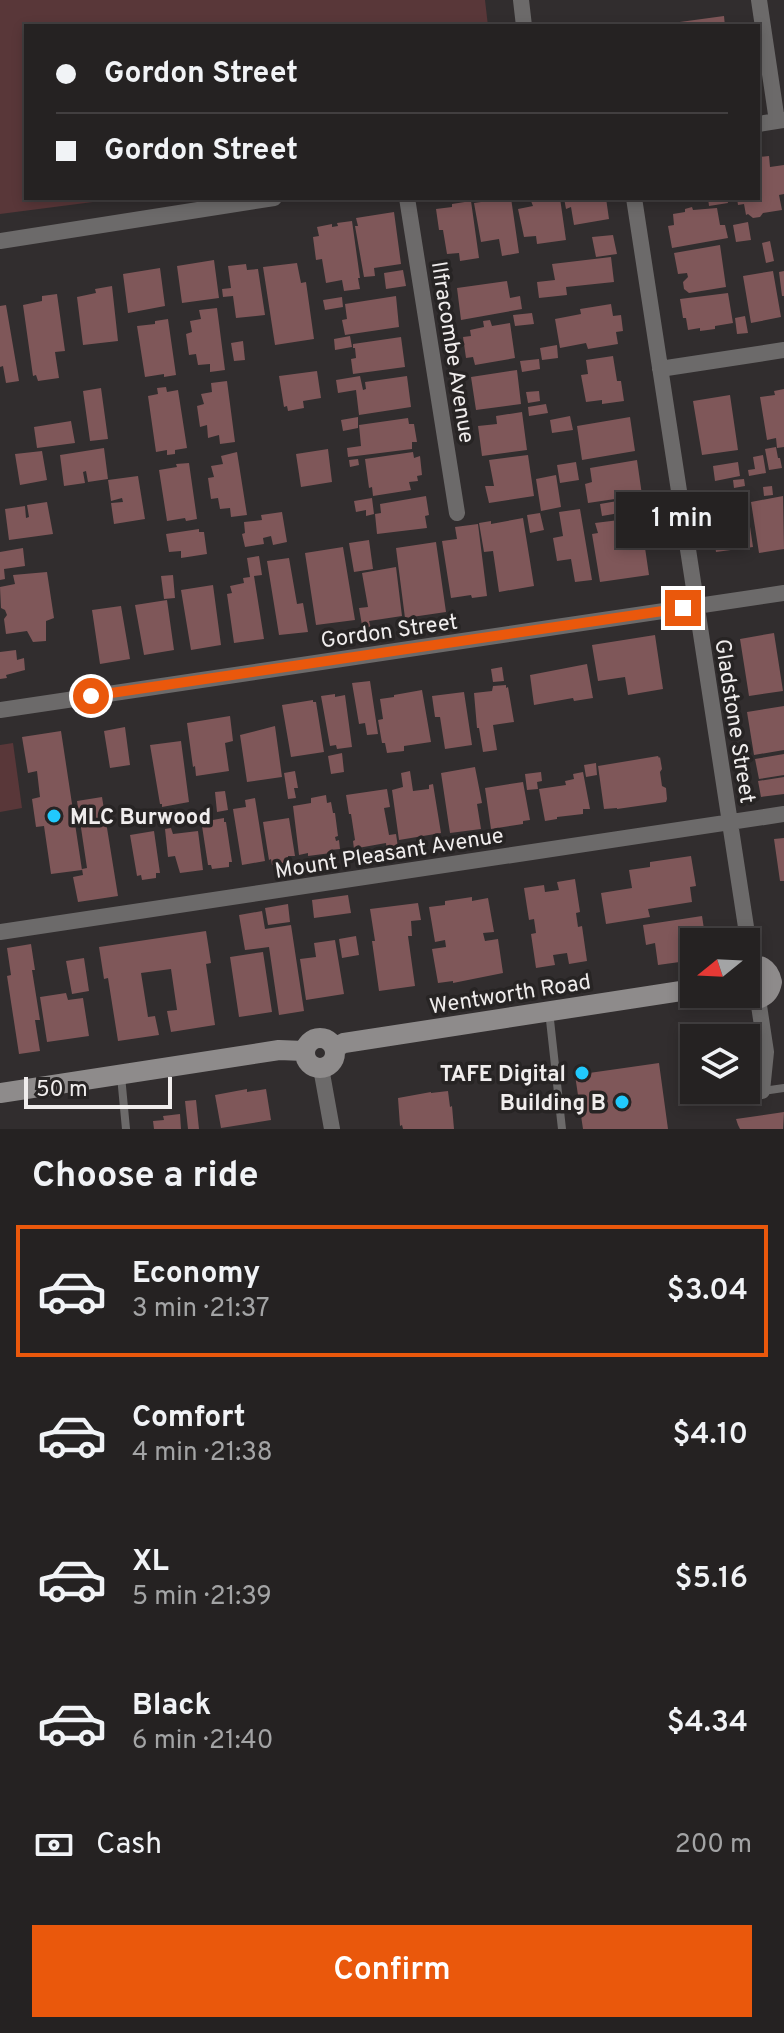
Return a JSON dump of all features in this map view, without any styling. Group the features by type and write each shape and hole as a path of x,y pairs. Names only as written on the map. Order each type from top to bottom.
{"street":[{"path":"521,0 524,24"},
{"path":"759,0 781,120 760,124"},
{"path":"0,241 261,200"},
{"name":"Ilfracombe Avenue","path":"407,200 457,513"},
{"name":"Gladstone Street","path":"634,200 744,928"},
{"path":"660,369 784,350"},
{"name":"Gordon Street","path":"0,710 784,593"},
{"name":"Mount Pleasant Avenue","path":"0,932 784,814"},
{"path":"760,966 778,981 768,993 760,995"},
{"name":"Wentworth Road","path":"334,1048 344,1043 680,991"},
{"path":"753,1008 766,1052 762,1091"},
{"path":"318,1038 328,1040 335,1052 330,1065 321,1068 309,1064 304,1051 309,1042 318,1038"},
{"path":"0,1093 279,1050 304,1051"},
{"path":"321,1068 332,1129"}],"lane":[{"path":"549,1011 562,1129"},
{"path":"121,1075 126,1129"},
{"path":"762,1091 784,1088"}],"shaded area":[{"path":"0,0 485,0 488,24 24,24 24,200 108,200 0,214"},
{"path":"13,743 22,808 0,812 0,745"}],"building":[{"path":"724,16 725,24 665,24"},
{"path":"769,156 770,167 784,165 784,194 779,195 782,210 753,218 746,215 744,204 738,205 737,200 760,200 760,157"},
{"path":"511,200 519,253 502,256 499,239 481,242 474,203"},
{"path":"560,200 566,240 537,244 536,236 524,237 518,209 533,206 531,201"},
{"path":"564,200 606,200 609,219 574,225 571,207 566,209"},
{"path":"708,200 727,200 728,203 709,206"},
{"path":"471,201 479,258 460,261 459,253 447,254 436,209"},
{"path":"692,207 693,210 717,208 720,225 725,225 728,238 672,248 668,226 674,225 673,214"},
{"path":"394,212 401,264 374,268 375,276 364,277 356,218"},
{"path":"352,221 360,289 344,291 342,280 326,283 322,259 316,260 313,237 319,236 317,227 338,226 337,223"},
{"path":"748,222 751,240 736,242 733,225"},
{"path":"613,235 617,254 596,257 592,237"},
{"path":"770,241 774,261 766,263 762,243"},
{"path":"720,245 726,287 689,293 684,289 683,282 688,277 687,273 678,274 674,253"},
{"path":"611,257 614,282 566,287 567,295 539,298 537,282 555,280 552,264"},
{"path":"214,260 219,298 182,303 177,266"},
{"path":"297,263 301,283 306,282 314,339 275,345 263,267"},
{"path":"246,264 247,270 258,269 265,315 236,318 233,296 223,297 222,289 231,288 228,266"},
{"path":"160,268 165,306 128,313 123,274"},
{"path":"403,270 406,286 386,289 384,273"},
{"path":"773,271 781,317 751,323 743,276"},
{"path":"784,271 784,296 782,296 779,272"},
{"path":"507,281 510,298 520,296 522,309 461,320 457,288"},
{"path":"112,286 118,341 83,345 77,297"},
{"path":"728,293 733,323 715,326 715,329 688,330 680,299"},
{"path":"57,294 65,351 55,352 59,378 38,381 36,375 33,376 23,305 42,301 42,296"},
{"path":"396,296 399,327 345,335 342,320 347,319 345,304"},
{"path":"342,297 343,307 325,310 323,300"},
{"path":"611,304 613,316 621,315 623,331 616,332 618,344 588,349 586,343 560,348 555,319 581,314 580,309"},
{"path":"6,305 19,381 6,383 3,366 0,367 0,306"},
{"path":"217,308 225,370 210,372 210,364 198,365 196,354 189,355 186,334 192,332 190,321 201,319 199,310"},
{"path":"532,313 534,324 515,326 513,315"},
{"path":"745,316 748,333 737,334 735,318"},
{"path":"168,319 176,375 145,377 137,326"},
{"path":"490,320 492,326 510,323 515,358 475,365 473,357 466,358 463,337 471,336 470,330 484,327 483,321"},
{"path":"350,336 352,347 335,350 334,339"},
{"path":"401,337 405,367 353,374 351,359 356,358 353,344"},
{"path":"243,341 245,360 234,361 231,343"},
{"path":"557,345 558,358 542,360 540,348"},
{"path":"613,356 624,401 602,404 602,400 586,402 581,375 588,374 586,360"},
{"path":"539,359 540,369 522,372 520,361"},
{"path":"517,370 521,404 476,410 471,377"},
{"path":"317,371 321,398 303,401 304,408 288,411 287,406 284,407 279,376"},
{"path":"360,376 363,390 366,389 365,382 407,376 411,407 359,415 356,390 338,393 336,380"},
{"path":"227,381 235,442 220,444 219,435 208,438 207,425 200,427 197,406 204,404 201,394 212,392 211,383"},
{"path":"166,387 167,392 178,390 187,448 167,455 167,450 156,452 148,396 158,394 157,388"},
{"path":"101,388 108,439 90,441 83,391"},
{"path":"784,389 784,447 777,448 776,438 767,440 760,397 775,395 774,391"},
{"path":"539,391 540,401 528,403 526,392"},
{"path":"730,395 738,450 702,455 693,401"},
{"path":"546,404 548,413 529,416 528,407"},
{"path":"522,412 527,450 482,456 478,426 497,424 496,416"},
{"path":"570,416 573,430 552,433 550,420"},
{"path":"358,417 358,428 343,431 341,420"},
{"path":"630,417 635,451 582,460 577,426"},
{"path":"408,418 409,424 414,424 417,442 412,442 412,449 348,457 347,448 361,446 359,425"},
{"path":"71,421 75,443 37,448 34,427"},
{"path":"776,447 782,468 769,470 765,449"},
{"path":"104,448 108,479 88,482 86,471 83,472 85,483 64,486 60,455"},
{"path":"328,449 332,482 301,487 296,454"},
{"path":"42,451 47,480 20,485 15,454"},
{"path":"237,452 247,515 231,517 230,508 220,509 218,498 211,499 208,478 214,477 211,466 223,464 221,456"},
{"path":"413,452 414,458 420,456 422,475 417,476 418,481 409,482 411,490 373,496 365,459"},
{"path":"528,455 534,496 489,503 485,486 494,486 489,460"},
{"path":"763,455 766,473 749,476 748,470 755,469 753,457"},
{"path":"358,459 359,465 350,467 349,460"},
{"path":"637,460 642,495 588,503 585,484 592,482 590,468"},
{"path":"576,462 579,480 560,483 557,465"},
{"path":"738,462 740,476 715,481 713,466"},
{"path":"189,463 197,519 167,521 159,470"},
{"path":"556,475 561,507 541,511 536,479"},
{"path":"138,476 145,519 114,524 111,503 123,502 122,498 111,501 108,480"},
{"path":"744,479 745,486 734,488 733,480"},
{"path":"772,486 773,495 764,496 763,487"},
{"path":"426,496 429,515 425,516 427,528 377,534 375,514 381,513 380,504"},
{"path":"783,496 784,549 759,553 751,502"},
{"path":"372,498 374,514 366,516 366,510 356,512 354,501"},
{"path":"629,499 631,511 602,516 600,504"},
{"path":"47,502 53,534 9,540 5,509 25,506 26,518 29,517 27,505"},
{"path":"747,506 753,547 716,552 710,512"},
{"path":"580,509 592,580 575,582 571,559 557,561 553,538 563,536 559,512"},
{"path":"282,512 287,542 273,545 271,536 263,538 264,544 245,547 242,534 245,533 244,522 262,520 261,515"},
{"path":"540,513 544,530 530,533 527,515"},
{"path":"523,518 534,586 499,592 493,551 484,552 479,523"},
{"path":"619,520 620,529 639,526 649,575 600,582 592,534 598,533 595,523"},
{"path":"478,524 487,596 451,598 442,541 457,539 455,527"},
{"path":"199,529 199,532 204,532 207,554 181,558 181,551 169,552 166,534"},
{"path":"369,540 373,569 354,572 349,543"},
{"path":"436,542 446,612 405,618 396,548"},
{"path":"343,547 355,620 316,625 305,553"},
{"path":"23,548 25,566 4,569 5,579 0,580 0,552"},
{"path":"259,556 262,575 254,576 264,639 234,643 227,594 232,593 230,586 244,583 243,578 250,577 247,558"},
{"path":"289,558 297,604 303,603 308,632 279,635 267,561"},
{"path":"396,567 402,616 369,621 371,629 363,631 359,608 368,607 362,573"},
{"path":"47,572 54,618 46,621 46,641 33,642 27,631 6,634 4,619 7,615 1,608 0,587 15,584 13,575"},
{"path":"173,575 175,598 164,599 161,576"},
{"path":"213,585 221,645 191,650 181,590"},
{"path":"167,600 174,650 144,655 135,605"},
{"path":"121,606 130,659 100,664 92,610"},
{"path":"774,633 783,691 749,696 740,639"},
{"path":"655,635 663,689 628,695 625,677 598,681 592,645"},
{"path":"16,650 17,660 24,658 25,670 0,679 0,652"},
{"path":"587,664 593,698 534,705 530,675"},
{"path":"502,667 504,681 493,682 491,669"},
{"path":"370,681 378,734 367,735 365,723 359,724 352,683"},
{"path":"506,685 514,722 493,725 497,750 483,752 474,693 492,691 493,686"},
{"path":"422,690 431,742 404,746 404,751 387,753 378,720 383,719 380,699"},
{"path":"464,692 472,745 445,749 440,717 435,717 432,696"},
{"path":"335,694 335,697 345,695 352,747 337,749 336,745 330,746 321,696"},
{"path":"316,702 324,752 291,757 282,705"},
{"path":"784,706 784,750 754,755 747,712"},
{"path":"230,716 233,741 225,743 229,771 196,776 187,723"},
{"path":"275,726 282,777 247,782 240,735"},
{"path":"125,727 130,765 110,768 104,731"},
{"path":"61,731 82,870 51,874 44,826 36,827 32,799 40,797 37,771 28,773 22,737"},
{"path":"181,741 189,802 162,807 150,745"},
{"path":"342,753 344,772 331,774 328,756"},
{"path":"784,754 784,775 759,779 755,759"},
{"path":"658,756 666,802 604,809 598,766"},
{"path":"596,763 597,775 586,777 584,765"},
{"path":"475,767 482,803 477,804 481,829 450,833 441,773"},
{"path":"295,771 296,798 288,799 284,773"},
{"path":"410,771 413,791 429,789 429,785 433,784 441,833 399,840 392,790 403,787 401,773"},
{"path":"541,772 542,781 537,782 538,789 527,790 525,774"},
{"path":"583,772 590,809 583,809 583,814 545,821 539,789 566,785 565,781 574,779 573,774"},
{"path":"784,777 784,794 761,797 758,781"},
{"path":"523,782 530,820 491,829 485,788"},
{"path":"387,789 390,807 384,808 389,835 396,834 399,854 387,856 386,843 358,848 359,861 352,862 349,849 354,849 355,840 346,795"},
{"path":"225,791 228,810 217,812 215,792"},
{"path":"326,795 327,803 331,802 335,813 338,836 335,837 336,841 339,840 340,849 330,850 331,853 299,855 293,806 311,803 311,798"},
{"path":"102,797 118,896 78,902 73,877 83,875 82,869 87,868 77,801"},
{"path":"255,798 265,861 242,865 233,809 246,807 245,800"},
{"path":"206,813 207,823 200,824 199,814"},
{"path":"224,818 232,862 229,862 229,867 212,869 208,865 202,826 208,825 207,821"},
{"path":"289,818 295,856 288,856 288,862 272,865 263,822"},
{"path":"171,828 173,834 198,831 203,870 180,873 175,856 168,857 165,829"},
{"path":"154,831 160,873 156,873 156,878 142,880 141,875 137,876 130,835"},
{"path":"784,838 784,881 780,881 774,839"},
{"path":"691,856 696,886 690,887 692,902 648,909 650,917 606,924 601,893 632,888 629,870 650,867 650,862"},
{"path":"575,879 580,912 576,913 578,927 582,926 587,961 569,964 567,953 553,955 555,965 536,968 531,934 536,933 534,919 529,920 524,888 544,885 545,892 559,890 557,882"},
{"path":"348,895 351,913 314,918 312,900"},
{"path":"472,897 472,901 488,898 494,932 483,933 485,941 498,939 503,973 438,983 432,949 446,947 445,940 435,942 429,907"},
{"path":"418,903 421,920 411,921 412,936 408,936 415,986 379,991 370,909"},
{"path":"288,904 290,922 268,925 265,908"},
{"path":"262,911 265,929 291,925 304,1011 279,1015 269,947 245,950 239,915"},
{"path":"702,916 704,928 680,928 680,962 658,965 655,943 646,945 643,925"},
{"path":"206,931 211,963 206,964 215,1025 171,1032 167,1011 177,1010 171,969 141,973 148,1017 155,1016 159,1035 118,1041 108,978 104,979 99,947"},
{"path":"356,936 359,955 342,958 339,939"},
{"path":"335,940 344,994 306,1000 300,959 316,957 314,943"},
{"path":"31,944 40,1020 35,1020 40,1051 19,1054 7,976 11,975 7,948"},
{"path":"263,952 272,1012 239,1017 230,957"},
{"path":"84,958 89,991 72,994 66,961"},
{"path":"66,993 68,1000 83,998 89,1036 47,1042 40,997"},
{"name":"Building B","path":"659,1063 668,1129 583,1129 575,1075"},
{"path":"247,1089 247,1092 266,1089 271,1120 221,1128 215,1095"},
{"path":"448,1091 454,1129 403,1129 400,1126 398,1098"},
{"path":"196,1100 199,1129 188,1129 185,1101"},
{"path":"784,1112 783,1129 740,1129 736,1119"},
{"path":"180,1114 181,1129 154,1129 153,1121"}],"place":[{"name":"MLC Burwood","path":"54,816"},
{"name":"TAFE Digital","path":"582,1073"},
{"name":"Building B","path":"622,1102"}],"route":[{"path":"91,696 683,608"}]}
